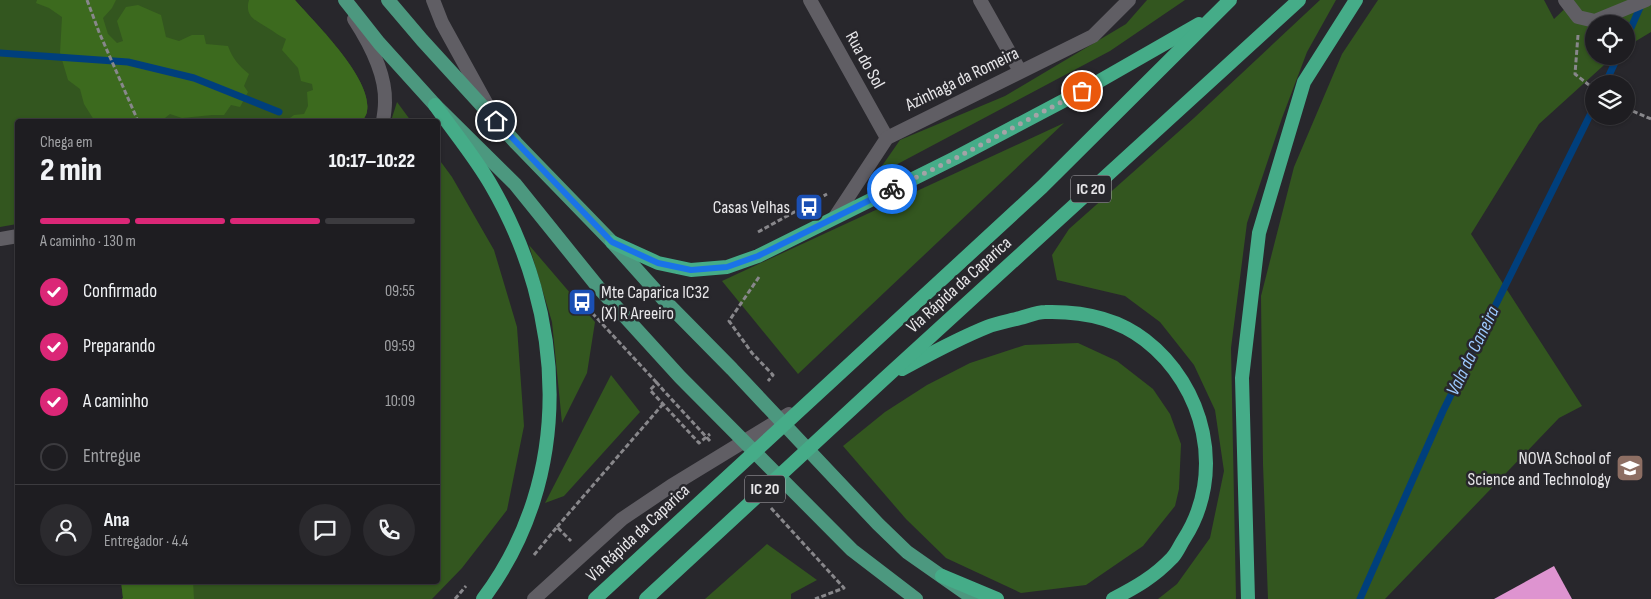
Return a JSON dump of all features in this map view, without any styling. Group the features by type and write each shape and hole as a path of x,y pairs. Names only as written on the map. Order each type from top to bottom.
{"highway":[{"name":"Via Rápida da Caparica","path":"595,599 1042,187 1230,0"},
{"name":"Via Rápida da Caparica","path":"646,599 1299,0"},
{"path":"1248,599 1242,378 1259,233 1304,82 1356,0"},
{"path":"612,242 658,263 691,270 727,267 758,256 956,158 1082,91 1214,14"},
{"path":"435,105 491,185 516,234 531,273 544,326 549,359 551,412 539,482 514,550 482,599"},
{"path":"884,379 950,344 989,327 1043,312 1084,313 1119,325 1144,339 1171,364 1193,399 1204,435 1208,462 1204,495 1192,527 1172,558 1145,583 1113,599"},
{"path":"942,576 997,599"}],"main road":[{"path":"345,0 379,42 435,105 515,184 598,287 680,377 852,550 916,599"},
{"path":"388,0 496,121 851,497 907,552 974,599"}],"street":[{"path":"341,0 364,35 380,73 386,101 383,119"},
{"path":"433,0 442,23 496,121"},
{"name":"Rua do Sol","path":"810,0 887,138"},
{"path":"980,0 1020,71"},
{"name":"Azinhaga da Romeira","path":"835,217 887,138 1093,36 1129,0"},
{"path":"1610,15 1646,0"},
{"path":"1565,1 1578,16 1585,18"},
{"path":"0,239 15,236"},
{"path":"534,599 622,519 671,486 809,401"}],"path":[{"path":"87,0 137,119"},
{"path":"1585,22 1576,37 1575,74 1585,82"},
{"path":"1635,112 1651,119"},
{"path":"582,302 664,391"},
{"path":"752,353 773,375"},
{"path":"657,384 650,390 699,443"},
{"path":"532,557 663,404"},
{"path":"558,527 572,543"},
{"path":"806,546 844,588 815,599"},
{"path":"455,599 463,591"}],"green space":[{"path":"0,0 295,0 341,52 361,83 366,98 367,113 364,119 15,119 15,224 0,227"},
{"path":"37,0 116,0 103,18 108,34 117,43 123,41 117,21 126,7 138,5 161,15 166,37 179,41 192,35 204,35 206,44 228,46 236,61 249,74 244,86 248,92 240,107 231,105 224,115 182,118 170,114 164,119 93,119 84,104 80,89 68,80 60,53 62,17 49,8 36,3"},
{"path":"249,0 295,0 341,52 361,83 366,98 367,112 364,119 289,119 294,115 304,114 308,106 307,92 313,90 312,84 301,81 298,68 282,50 286,39 252,18 248,11"},
{"path":"1147,0 1185,0 1110,51 875,176 900,140 1005,96 1126,24"},
{"path":"1320,0 1336,0 1307,52 1282,118 1247,223 1231,348 1236,599 1158,599 1177,584 1210,538 1224,471 1215,410 1194,365 1160,322 1125,296 1057,280 1052,255 1069,229 1194,118"},
{"path":"1378,0 1544,0 1554,19 1574,0 1651,0 1651,32 1635,42 1635,15 1585,15 1585,65 1604,65 1593,75 1585,75 1585,82 1539,124 1471,234 1582,406 1559,418 1385,599 1268,599 1263,464 1261,296 1294,167 1342,54"},
{"path":"397,102 410,119 392,119"},
{"path":"1064,123 798,374 722,281"},
{"path":"440,161 452,177 494,250 517,327 524,426 507,510 462,568 432,599 123,598 121,584 440,584"},
{"path":"529,245 595,322 587,373 562,423 552,322"},
{"path":"1078,343 1117,361 1153,389 1170,414 1181,444 1179,489 1175,506 1143,546 1086,585 1021,593 946,558 906,519 843,446 885,412 927,385 970,363 1025,345"},
{"path":"611,375 640,412 564,496 545,503"},
{"path":"767,544 817,580 791,594 791,599 705,599"},
{"path":"121,584 193,584 194,599 123,598"}],"building":[{"path":"1554,566 1572,599 1494,599"}],"waterway":[{"name":"Vala da Caneira","path":"1635,19 1642,3"},
{"path":"0,53 128,62 194,78 279,112"},
{"name":"Vala da Caneira","path":"1609,75 1614,65"},
{"name":"Vala da Caneira","path":"1360,599 1443,411 1585,125"}],"way so far":[{"path":"892,189 956,158 1082,91"}],"place":[{"name":"Casas Velhas","path":"809,207"},
{"name":"Mte Caparica IC32 (X) R Areeiro","path":"582,302"},
{"name":"NOVA School of Science and Technology","path":"1630,468"}],"route":[{"path":"496,121 612,242 658,263 691,270 727,267 758,256 892,189"}]}
